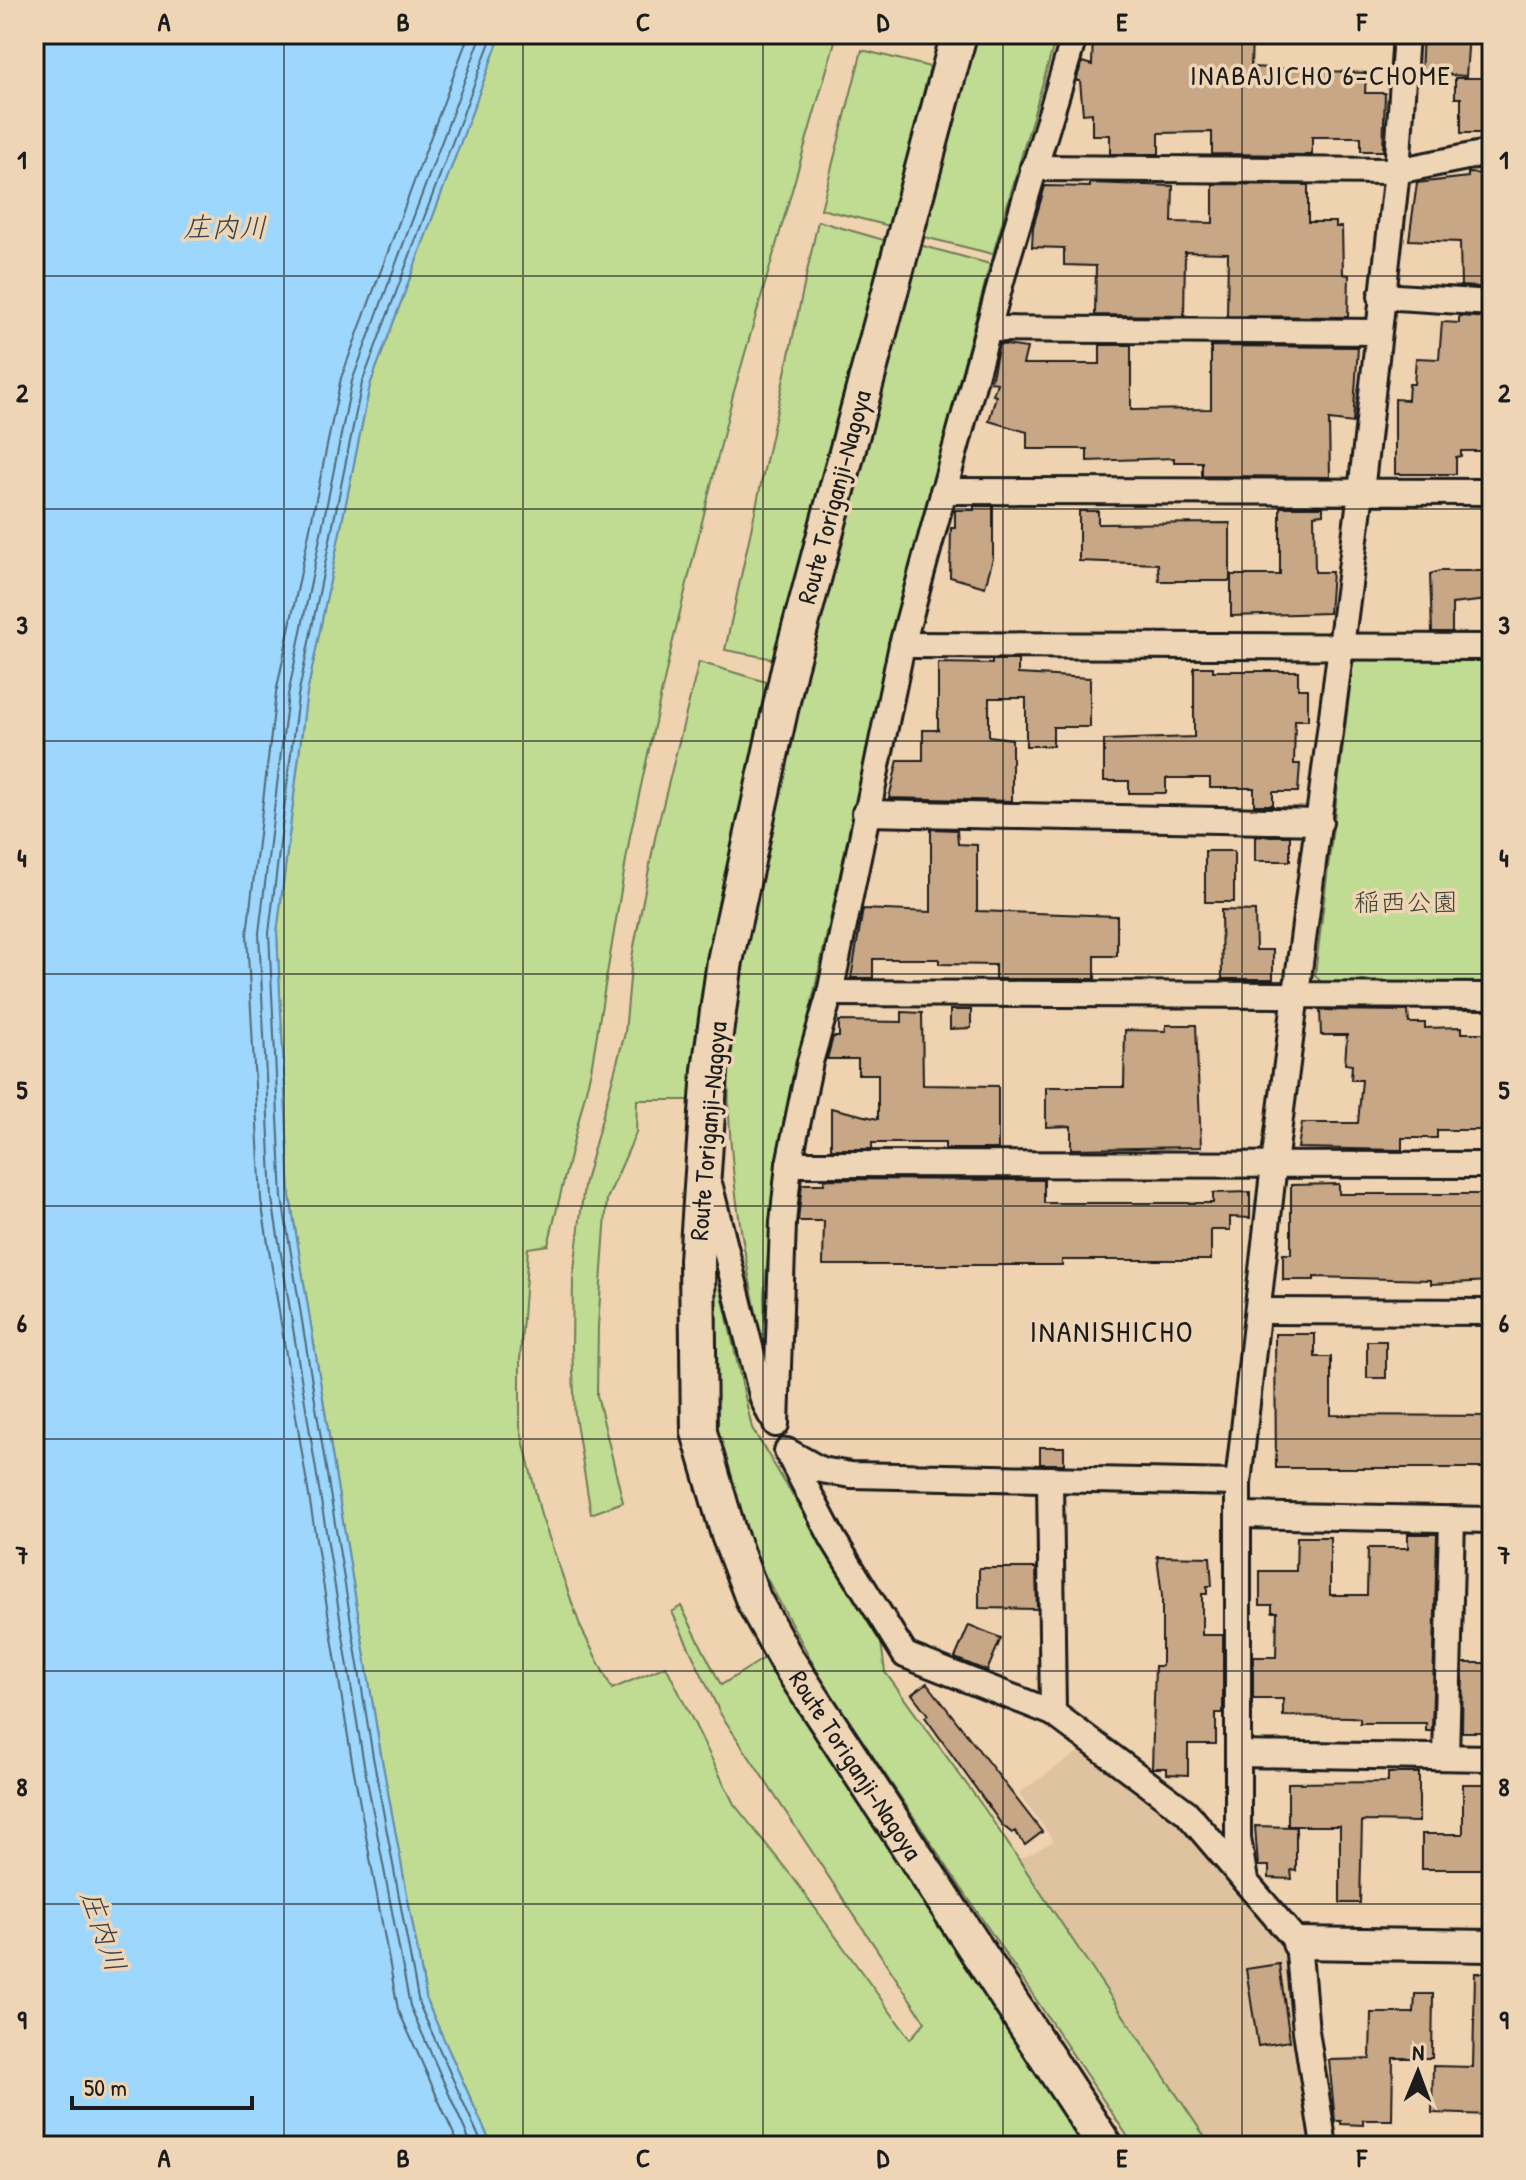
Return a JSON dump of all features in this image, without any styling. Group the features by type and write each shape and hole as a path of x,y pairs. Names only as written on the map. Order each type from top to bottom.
{"main road":[{"name":"Route Toriganji-Nagoya","path":"959,34 789,669 725,961 710,1070 697,1260 699,1432 729,1535 754,1601 786,1659 1105,2146"}],"street":[{"path":"776,1424 778,1297 789,1164 810,1062 830,993 902,645 1033,168 1075,34"},
{"path":"1245,1881 1238,1838 1238,1483 1274,1164 1361,492 1397,171 1406,34"},
{"path":"1033,168 1397,171 1492,152"},
{"path":"1381,296 1492,303"},
{"path":"988,329 1377,332"},
{"path":"943,491 1492,492"},
{"path":"902,645 1492,647"},
{"path":"865,813 1320,822"},
{"path":"830,993 1492,996"},
{"path":"789,1164 1492,1165"},
{"path":"705,1169 763,1399 833,1539 905,1655 1053,1713 1186,1812 1298,1943 1306,2031 1324,2146"},
{"path":"1259,1311 1492,1312"},
{"path":"788,1453 821,1470 851,1475 1238,1483"},
{"path":"1050,1479 1053,1713"},
{"path":"1239,1515 1492,1520"},
{"path":"1446,1757 1452,1519"},
{"path":"1238,1754 1492,1758"},
{"path":"1298,1943 1492,1946"}],"shaded area":[{"path":"1086,1747 1183,1820 1283,1947 1290,1977 1301,2100 1310,2146 1211,2146 1019,1860 1054,1841 1019,1793"}],"green space":[{"path":"501,34 837,34 733,395 671,649 630,836 591,1070 548,1245 528,1248 520,1360 520,1427 541,1515 581,1628 612,1689 666,1666 734,1804 794,1879 910,2039 925,2022 720,1713 672,1612 681,1606 721,1685 766,1657 1087,2146 492,2146 427,2002 381,1755 290,1197 277,933 306,698 370,385"},
{"path":"972,34 1057,34 993,254 916,235"},
{"path":"862,50 930,67 890,226 821,209"},
{"path":"818,221 887,241 780,660 725,650"},
{"path":"912,243 990,264 892,638 778,1156 764,1295 766,1363 733,1169 728,1091 735,986 789,726"},
{"name":"稲西公園","path":"1362,655 1481,655 1490,663 1489,978 1481,986 1324,986 1315,975 1353,663"},
{"path":"699,662 773,684 691,1100 637,1100 636,1133 607,1199 598,1326 597,1395 623,1502 591,1514 575,1416 572,1348 573,1279 584,1185 625,1033 632,957 656,833"},
{"path":"709,1237 752,1428 881,1642 885,1672 984,1808 1211,2146 1134,2146 822,1680 735,1520 713,1420"}],"water":[{"name":"庄内川","path":"34,34 501,34 370,385 306,698 277,933 290,1197 381,1755 427,2002 492,2146 34,2146"}],"building":[{"path":"1093,34 1252,35 1251,67 1366,73 1365,93 1385,93 1383,151 1361,151 1361,137 1312,137 1312,155 1212,154 1212,132 1159,133 1159,154 1110,154 1110,135 1092,135 1092,113 1083,114 1080,81 1076,81 1082,62 1092,65"},
{"path":"1423,34 1469,34 1466,76 1421,73"},
{"path":"1455,78 1485,78 1485,102 1492,100 1492,133 1461,133 1461,98 1455,98"},
{"path":"1468,173 1492,174 1492,288 1461,286 1460,242 1409,240 1417,183 1468,177"},
{"path":"1090,183 1173,186 1172,222 1213,223 1213,184 1308,185 1308,222 1336,222 1336,227 1342,227 1343,274 1349,275 1348,317 1227,316 1228,253 1185,252 1184,316 1095,315 1096,266 1064,265 1064,248 1032,247 1033,227 1045,186 1090,187"},
{"path":"1459,316 1492,318 1492,451 1461,451 1461,456 1456,457 1456,474 1395,474 1395,399 1408,400 1409,384 1414,384 1416,358 1439,359 1442,322 1459,323"},
{"path":"999,344 1027,348 1023,364 1100,364 1100,345 1131,345 1131,410 1211,409 1211,346 1358,347 1353,423 1329,420 1330,477 1202,476 1202,462 1174,462 1174,458 1087,461 1087,449 1027,449 1027,432 989,421 996,396 993,395 997,383 991,382"},
{"path":"974,506 993,506 993,558 985,587 950,577 951,528 955,528 955,510 974,510"},
{"path":"1280,507 1323,507 1323,514 1314,515 1315,572 1332,572 1329,613 1231,616 1231,575 1280,575"},
{"path":"1079,511 1098,511 1098,524 1230,523 1230,581 1159,581 1158,564 1079,561"},
{"path":"1440,571 1487,571 1487,600 1452,604 1452,632 1432,632 1430,574"},
{"path":"992,660 1018,660 1018,674 1090,678 1090,727 1053,727 1053,746 1026,746 1026,698 989,698 989,736 1012,739 1012,801 889,798 898,760 923,760 923,730 938,730 938,663 992,664"},
{"path":"1194,667 1213,667 1213,671 1298,671 1298,689 1308,689 1308,720 1295,720 1294,764 1300,764 1298,792 1273,792 1273,805 1254,805 1254,788 1210,788 1210,778 1166,778 1166,793 1129,793 1129,781 1104,781 1104,740 1194,737"},
{"path":"931,829 957,830 958,844 977,845 977,911 1117,916 1117,956 1095,956 1095,979 995,979 995,965 939,964 939,959 873,959 873,978 851,978 863,909 931,912"},
{"path":"1255,836 1290,836 1290,861 1255,861"},
{"path":"1205,851 1234,851 1234,902 1205,902"},
{"path":"1221,910 1255,911 1256,950 1273,950 1273,979 1222,979"},
{"path":"950,1010 971,1010 971,1028 950,1029"},
{"path":"1320,1010 1408,1011 1409,1023 1425,1023 1425,1028 1462,1027 1462,1033 1489,1033 1489,1130 1437,1130 1437,1138 1402,1138 1402,1150 1298,1148 1302,1123 1358,1123 1362,1080 1351,1080 1352,1065 1345,1064 1347,1035 1321,1035"},
{"path":"902,1012 922,1013 923,1085 998,1086 998,1149 945,1149 945,1143 872,1143 872,1149 831,1149 831,1108 878,1119 878,1074 858,1074 858,1059 827,1059 833,1037 839,1037 839,1021 902,1022"},
{"path":"1166,1025 1196,1025 1201,1147 1071,1149 1071,1126 1046,1127 1046,1087 1124,1087 1125,1030 1166,1031"},
{"path":"824,1180 1044,1180 1044,1203 1213,1203 1213,1193 1250,1192 1250,1218 1230,1217 1230,1230 1211,1230 1211,1260 1062,1260 1062,1265 823,1265 824,1221 798,1221 802,1184 824,1184"},
{"path":"1339,1184 1339,1194 1487,1194 1487,1197 1492,1197 1492,1281 1431,1284 1431,1280 1314,1277 1314,1280 1283,1280 1283,1254 1291,1254 1291,1185"},
{"path":"1275,1334 1315,1334 1315,1357 1331,1357 1331,1415 1492,1416 1492,1468 1276,1468"},
{"path":"1367,1341 1386,1341 1386,1378 1367,1378"},
{"path":"1040,1447 1064,1447 1064,1464 1040,1464"},
{"path":"1408,1534 1437,1534 1432,1731 1426,1731 1426,1723 1360,1723 1360,1718 1351,1717 1283,1716 1283,1699 1253,1699 1253,1657 1276,1657 1277,1612 1272,1612 1272,1605 1260,1605 1260,1571 1296,1571 1297,1537 1330,1537 1330,1595 1367,1595 1368,1548 1408,1548"},
{"path":"1157,1556 1210,1557 1212,1586 1207,1586 1207,1594 1202,1594 1202,1635 1223,1635 1223,1713 1216,1713 1216,1744 1188,1744 1188,1775 1167,1774 1167,1768 1152,1768 1155,1666 1162,1666 1162,1596"},
{"path":"979,1568 1036,1568 1037,1609 979,1608"},
{"path":"969,1625 1001,1638 987,1671 955,1658"},
{"path":"1463,1663 1485,1663 1485,1670 1492,1670 1492,1715 1484,1715 1484,1732 1462,1732"},
{"path":"927,1683 1042,1832 1025,1845 1015,1831 1012,1833 1002,1825 925,1717 928,1715 912,1694"},
{"path":"1388,1773 1419,1773 1419,1822 1362,1821 1360,1903 1340,1903 1340,1826 1288,1826 1288,1783 1388,1782"},
{"path":"1463,1784 1492,1784 1492,1869 1422,1869 1422,1834 1463,1834"},
{"path":"1255,1826 1296,1827 1296,1871 1291,1870 1292,1879 1269,1878 1269,1866 1258,1866"},
{"path":"1279,1964 1290,2041 1258,2046 1246,1969"},
{"path":"1475,1973 1492,1973 1492,2115 1432,2113 1433,2066 1473,2067"},
{"path":"1415,1994 1433,1994 1432,2058 1393,2058 1392,2120 1363,2120 1363,2125 1335,2121 1329,2060 1370,2059 1371,2013 1414,2013"}],"district":[{"name":"INABAJICHO 6-CHOME","path":"1321,75"},
{"name":"INANISHICHO","path":"1112,1332"}]}
